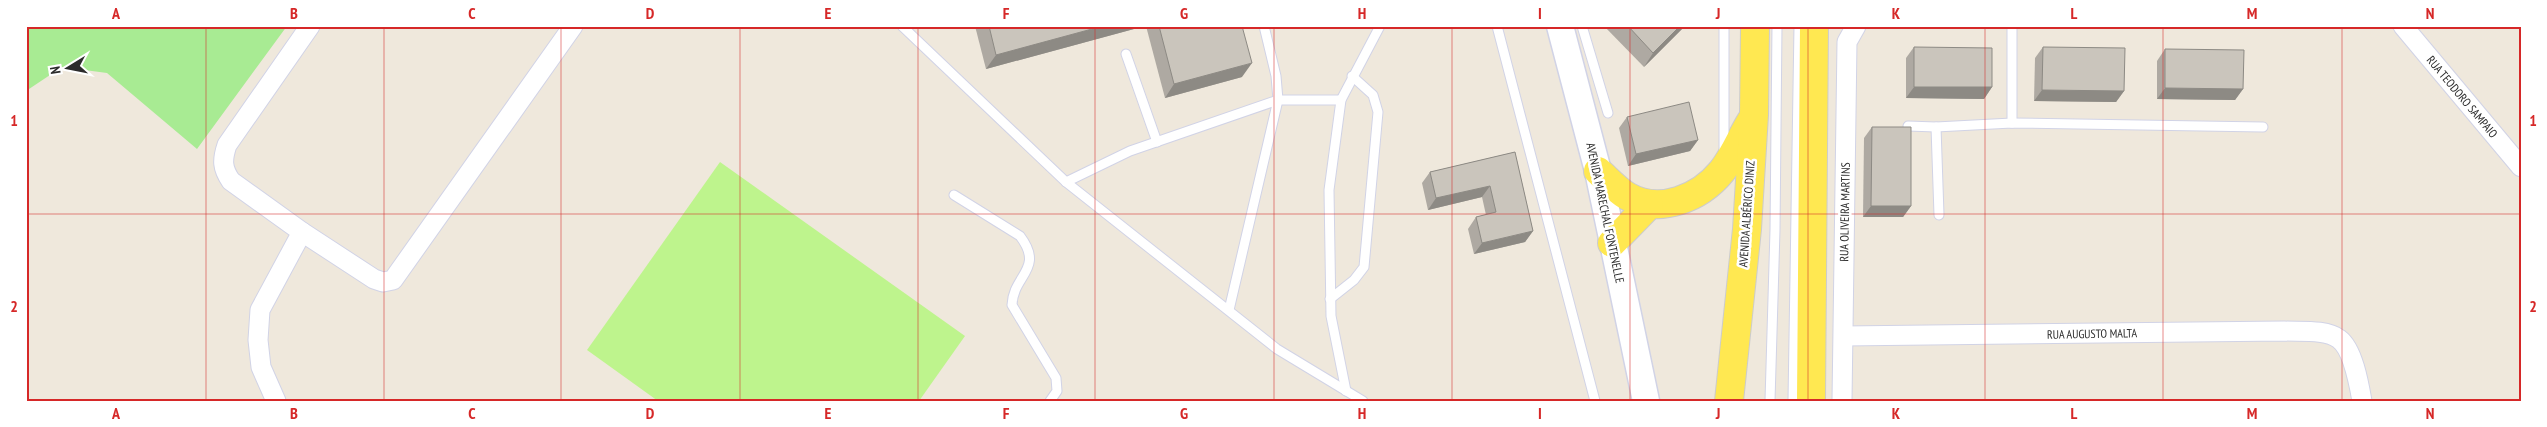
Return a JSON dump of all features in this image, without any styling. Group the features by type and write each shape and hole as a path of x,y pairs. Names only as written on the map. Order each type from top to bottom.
{"main road":[{"name":"AVENIDA MARECHAL FONTENELLE","path":"1560,26 1598,171 1646,401"},
{"name":"AVENIDA ALBÉRICO DINIZ","path":"1730,401 1747,228 1754,115 1755,26"},
{"path":"1811,401 1814,26"},
{"path":"1598,171 1627,196 1649,205 1669,203 1690,197 1712,182 1724,169 1754,115"},
{"path":"1612,243 1649,205"}],"street":[{"path":"310,26 227,146 222,158 224,172 231,181 302,232 374,279 383,282 393,280 573,26"},
{"name":"RUA OLIVEIRA MARTINS","path":"1842,401 1847,42 1856,26"},
{"name":"RUA TEODORO SAMPAIO","path":"2403,26 2521,167"},
{"path":"276,401 261,367 258,340 260,310 302,232"},
{"name":"RUA AUGUSTO MALTA","path":"1844,336 2284,331 2325,334 2339,339 2350,354 2362,401"}],"lane":[{"path":"902,26 1066,182 1277,348 1363,401"},
{"path":"1229,310 1278,100 1276,76 1264,26"},
{"path":"1346,392 1331,316 1328,205 1341,100 1380,26"},
{"path":"1497,26 1595,401"},
{"path":"1582,26 1608,113"},
{"path":"1724,26 1724,169"},
{"path":"1770,401 1775,230 1777,26"},
{"path":"1793,401 1799,26"},
{"path":"2012,26 2012,123"},
{"path":"1126,54 1157,142"},
{"path":"1330,299 1354,280 1364,266 1378,112 1373,95 1352,76"},
{"path":"1066,182 1130,151 1278,100 1341,100"},
{"path":"1908,126 1936,127 2012,123 2263,127"},
{"path":"1936,127 1939,215"},
{"path":"954,195 1020,236 1028,246 1030,258 1028,270 1012,297 1012,305 1056,378 1057,391 1050,401"}],"green space":[{"path":"26,26 287,26 197,149 107,73 62,67 26,91"},
{"path":"720,162 965,336 919,401 658,401 587,350"}],"building":[{"path":"989,26 1103,26 996,55"},
{"path":"1159,26 1242,26 1252,63 1174,84"},
{"path":"1628,26 1680,26 1653,53"},
{"path":"1914,47 1992,48 1992,87 1914,87"},
{"path":"2043,47 2125,48 2124,91 2042,90"},
{"path":"2165,49 2244,50 2243,89 2165,88"},
{"path":"1689,102 1698,140 1636,154 1627,117"},
{"path":"1872,127 1911,127 1911,206 1871,206"},
{"path":"1515,152 1533,231 1482,243 1476,217 1496,212 1490,186 1436,198 1430,172"}]}
